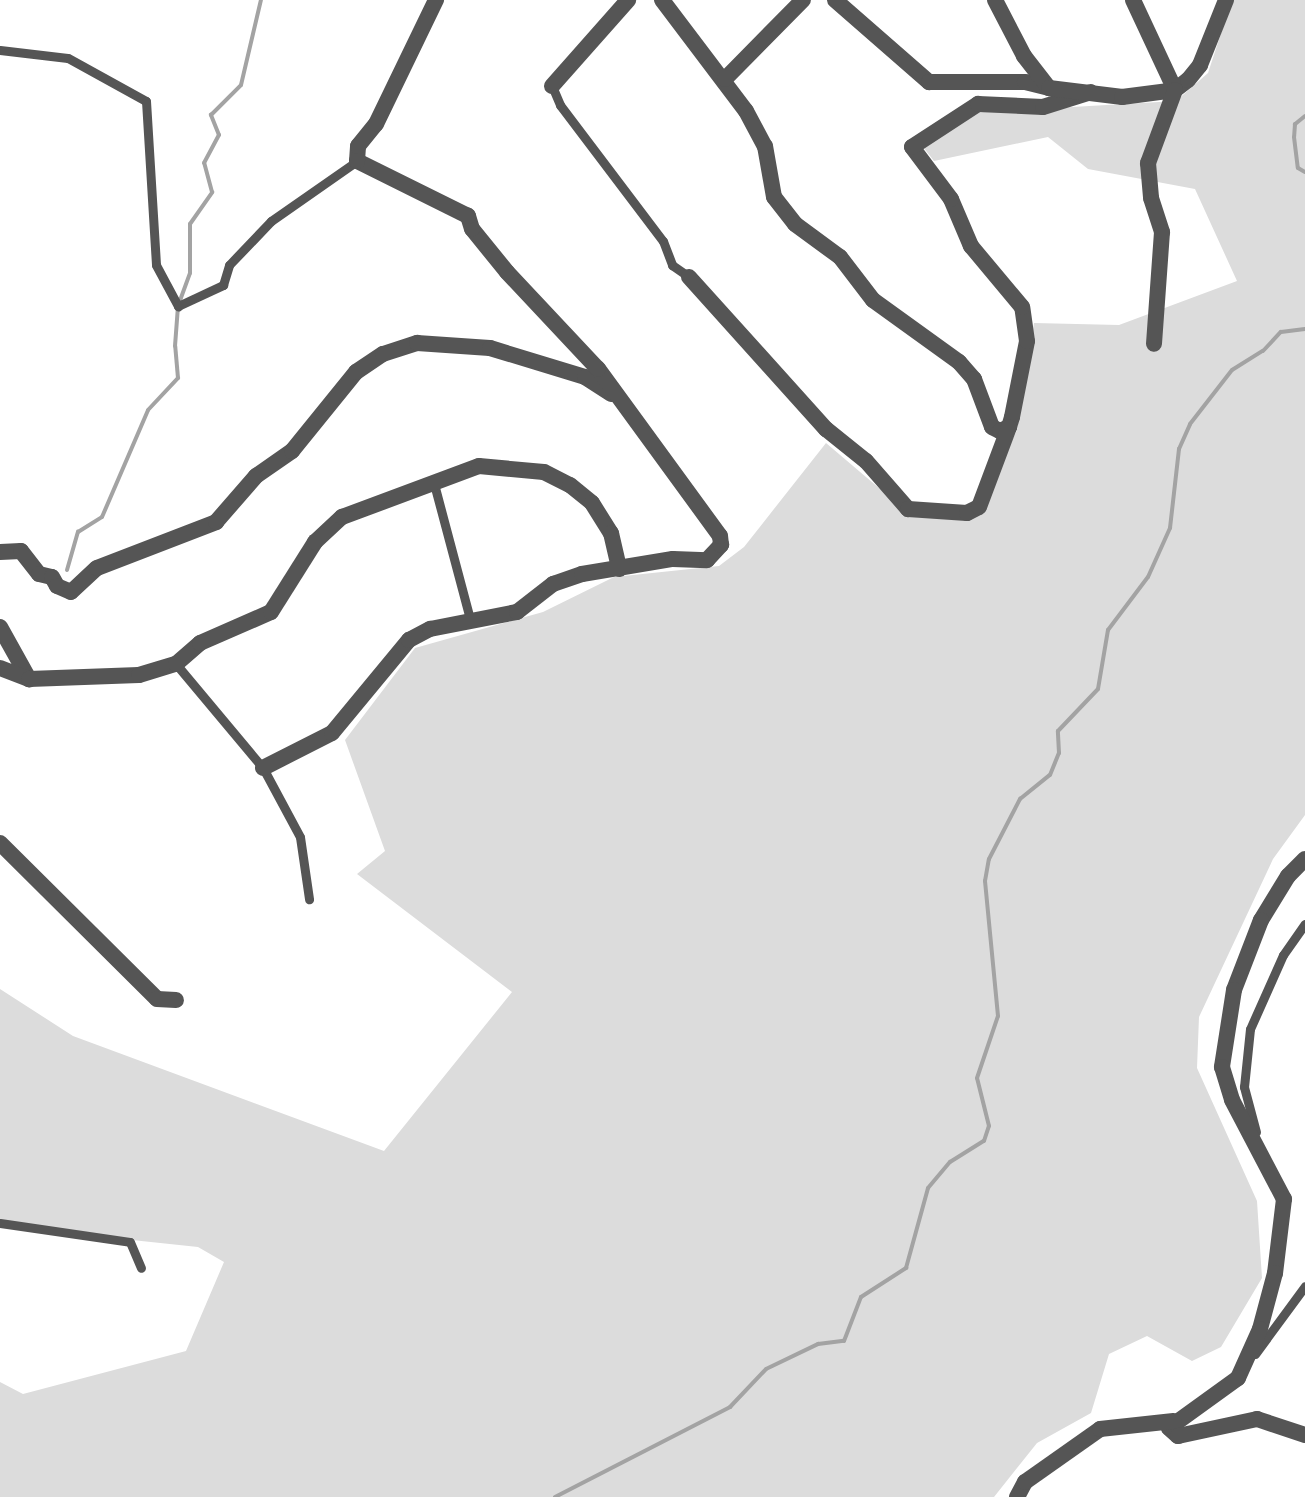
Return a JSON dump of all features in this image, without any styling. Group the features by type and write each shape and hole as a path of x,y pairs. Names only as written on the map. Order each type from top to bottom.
{"street":[{"path":"263,768 332,733 409,640 470,619 517,612 553,584 673,559 707,560 721,545 720,536 619,400 546,308 472,229 468,216 357,161 358,146 376,124 436,0"},
{"path":"552,86 628,0"},
{"path":"662,0 725,79 765,146 774,197 795,224 840,257 873,300 959,362 974,379 992,427 1009,427"},
{"path":"725,79 803,0"},
{"path":"835,0 929,82 1025,82 1122,97 1175,90"},
{"path":"995,0 1024,56 1049,88"},
{"path":"1133,0 1175,90"},
{"path":"1154,344 1162,232 1151,198 1148,163 1175,90 1200,65 1223,2"},
{"path":"689,277 826,429 866,461 908,509 967,513 979,507 1009,427 1027,341 1022,307 1013,290 971,246 951,199 912,147 978,104 1043,107 1091,92"},
{"path":"0,552 21,551 39,574 52,577 57,586 71,592 97,568 216,522 256,476 292,451 356,372 383,354 417,343 490,348 585,377 619,400"},
{"path":"0,668 29,679 139,675 176,664 200,643 271,612 325,528 433,480 479,466 506,465 570,485 592,503 611,533 619,569"},
{"path":"0,627 29,679"},
{"path":"0,843 157,999 176,1000"},
{"path":"1017,1497 1025,1482 1100,1429 1174,1421 1213,1399 1238,1378 1260,1329 1285,1211 1263,1150 1232,1100 1222,1067 1226,1030 1234,990 1261,920 1288,876 1305,859"},
{"path":"1174,1421 1169,1428 1178,1436 1257,1419 1305,1435"}],"lane":[{"path":"0,50 68,58 146,101 156,265 178,306 223,285 229,265 271,221 357,161"},
{"path":"552,86 560,105 663,241 672,265 689,277"},
{"path":"433,480 470,619"},
{"path":"176,664 263,768 300,837 309,899"},
{"path":"1263,1150 1244,1087 1250,1029 1283,955 1305,924"},
{"path":"0,1223 130,1242 141,1268"},
{"path":"1238,1378 1305,1286"}],"shaded area":[{"path":"1232,0 1305,0 1305,815 1273,859 1199,1017 1197,1068 1257,1201 1262,1278 1221,1347 1192,1361 1147,1336 1109,1354 1091,1413 1037,1443 994,1497 0,1497 0,1382 23,1394 186,1351 224,1262 198,1247 0,1226 0,989 73,1036 384,1151 512,992 357,874 385,851 345,740 415,648 543,612 614,577 719,566 744,547 826,443 906,511 981,505 1017,430 1034,323 1119,325 1237,281 1195,189 1088,169 1048,137 934,161 923,147 967,113 1176,101 1208,73"}],"waterway":[{"path":"67,570 78,532 102,517 148,410 178,378 175,346 178,306 190,273 190,224 212,192 204,163 219,135 211,115 241,85 261,0"},
{"path":"1305,116 1295,124 1294,137 1298,168 1305,172"},
{"path":"555,1497 730,1407 766,1369 818,1344 844,1341 861,1297 906,1268 928,1188 950,1162 984,1141 989,1126 977,1078 998,1016 985,881 989,859 1020,799 1050,775 1059,753 1058,731 1098,689 1108,630 1148,577 1170,528 1179,449 1190,424 1232,370 1263,351 1281,332 1305,329"}]}
